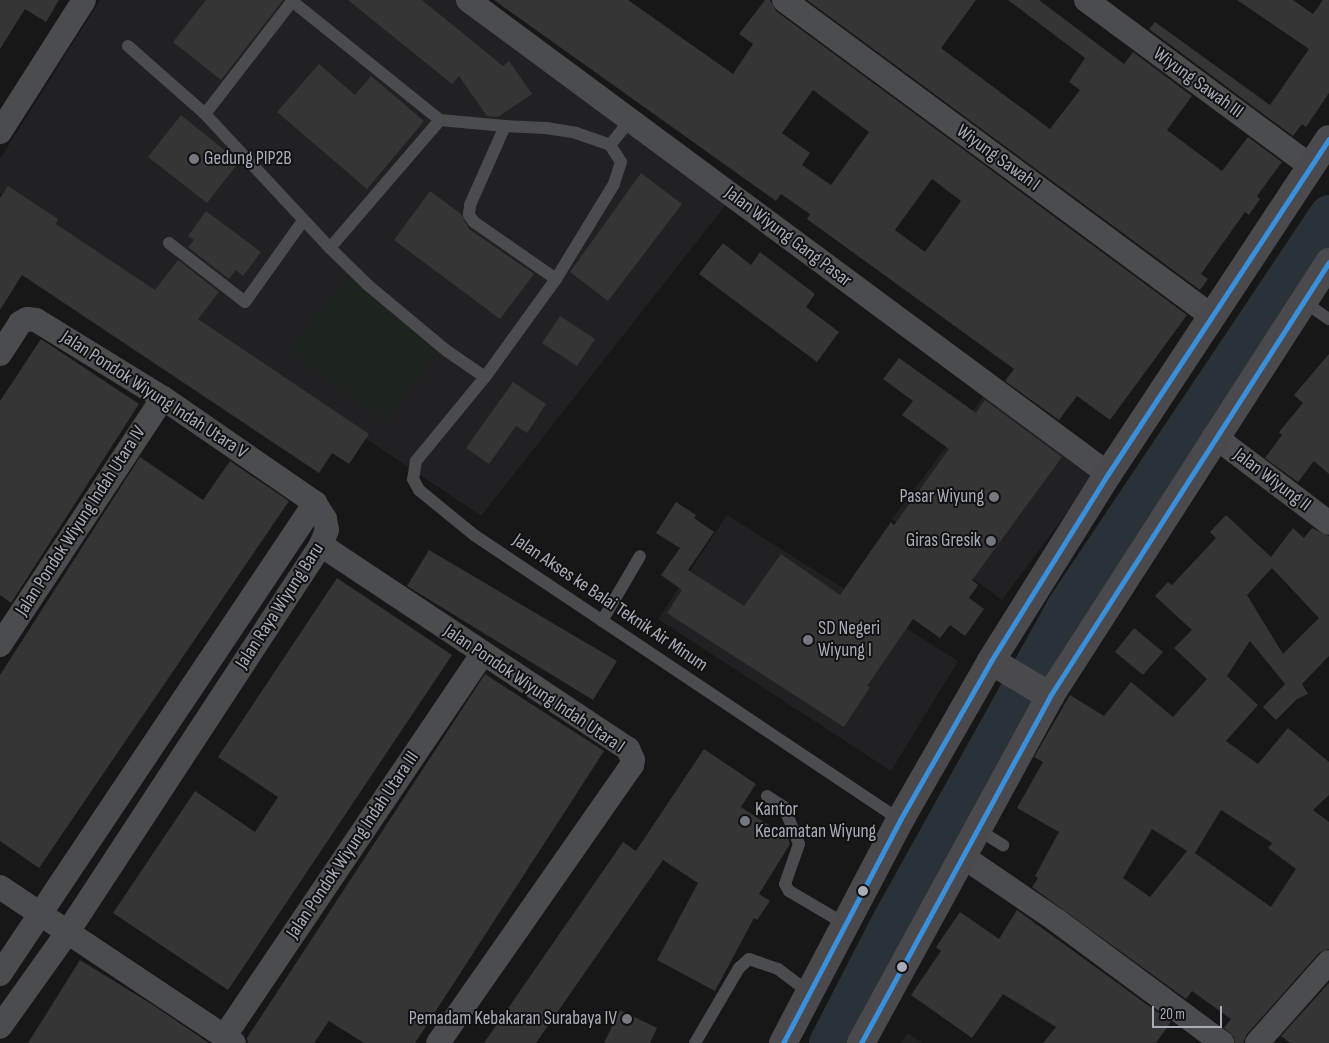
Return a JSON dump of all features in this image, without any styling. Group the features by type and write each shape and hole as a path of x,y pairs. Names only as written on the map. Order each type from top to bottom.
{"main road":[{"path":"783,1043 808,992 900,820 997,665 1108,474 1213,317 1309,165 1329,139"},
{"path":"862,1043 976,829 1040,690 1214,436 1329,262"},
{"path":"997,665 1040,690"}],"street":[{"path":"0,132 84,0"},
{"name":"Jalan Wiyung Gang Pasar","path":"468,0 1108,474"},
{"name":"Wiyung Sawah I","path":"784,0 1213,317"},
{"name":"Wiyung Sawah III","path":"1086,0 1309,165"},
{"name":"Jalan Pondok Wiyung Indah Utara V","path":"0,354 20,323 32,318 163,398 315,503"},
{"name":"Jalan Pondok Wiyung Indah Utara IV","path":"0,645 163,398"},
{"name":"Jalan Wiyung II","path":"1214,436 1329,523"},
{"name":"Jalan Raya Wiyung Baru","path":"0,974 315,503 327,526 321,545 66,933 0,1027"},
{"name":"Jalan Pondok Wiyung Indah Utara I","path":"321,545 482,654 628,749 632,765 438,1043"},
{"name":"Jalan Pondok Wiyung Indah Utara III","path":"229,1040 482,654"},
{"path":"958,862 1056,920 1222,1043"},
{"path":"0,887 66,933 229,1040"},
{"path":"1257,1043 1329,962"}],"lane":[{"path":"205,114 292,0 440,120 546,128 610,145 630,120"},
{"path":"128,46 205,114 302,222 369,286 447,351 485,377"},
{"path":"330,248 440,120"},
{"path":"505,126 470,205 469,215 474,222 556,279"},
{"name":"Jalan Akses ke Balai Teknik Air Minum","path":"610,145 621,162 614,184 556,279 485,377 416,462 413,479 419,490 474,535 900,820"},
{"path":"169,242 245,302 302,222"},
{"path":"1303,301 1329,319"},
{"path":"602,621 640,556"},
{"path":"767,796 784,806 799,844 785,884 789,891 845,924"},
{"path":"976,829 1003,845"},
{"path":"958,862 990,888"},
{"path":"695,1043 740,968 749,959 778,969 808,992"}],"shaded area":[{"path":"100,0 457,0 732,197 481,516 0,193 0,159"},
{"path":"349,276 442,347 385,422 289,352"},
{"name":"Pasar Wiyung","path":"986,393 1095,475 1002,600 892,519"},
{"name":"SD Negeri Wiyung I","path":"727,515 958,661 891,771 658,619"},
{"path":"908,1033 922,1043 901,1043"}],"building":[{"path":"0,0 59,0 46,22 25,9 0,49"},
{"path":"206,0 283,0 221,80 173,42"},
{"path":"348,0 422,0 503,66 509,61 532,94 498,117 487,116 459,76 452,84"},
{"path":"494,0 628,0 733,74 753,44 739,34 765,0 770,0 776,11 1187,315 1110,420 1077,396 1059,420 1005,381 1014,369 807,219 810,214 781,194 776,201","holes":["813,90 869,132 831,185 802,165 810,153 782,133","932,179 961,201 925,252 895,230"]},
{"path":"807,0 976,0 941,48 1050,129 1080,90 1069,82 1085,58 1008,0 1039,0 1124,64 1133,52 1192,96 1167,130 1222,171 1248,137 1282,162 1257,196 1260,199 1249,215 1245,212 1201,274 1208,279 1200,290"},
{"path":"1237,0 1293,0 1313,14 1323,0 1329,0 1329,93 1306,127 1302,124 1293,136 1149,29 1155,22 1270,105 1309,49"},
{"path":"319,64 355,95 371,76 424,121 367,189 277,112"},
{"name":"Gedung PIP2B","path":"181,115 239,162 207,203 148,157"},
{"path":"641,173 682,204 608,301 570,272"},
{"path":"8,186 58,219 56,224 155,290 178,260 219,292 198,319 369,434 349,464 332,453 319,473 22,275 0,310 0,198"},
{"path":"430,191 461,214 469,229 534,274 500,319 394,240"},
{"path":"206,211 261,252 243,276 236,270 229,279 188,247 194,240 188,236"},
{"path":"723,243 751,265 760,252 815,294 806,307 839,332 817,362 699,274"},
{"path":"560,316 595,339 577,366 542,343"},
{"path":"41,339 139,404 11,603 0,595 0,401"},
{"path":"1329,354 1329,474 1314,461 1298,482 1265,458 1282,435 1279,432 1303,403 1294,395"},
{"path":"899,358 976,413 985,400 1062,457 972,580 978,585 969,598 984,609 965,636 950,625 940,638 913,619 867,686 870,687 844,727 667,613 682,590 661,575 680,548 656,533 676,502 696,515 694,518 714,532 688,570 744,606 781,554 840,595 891,522 894,525 949,449 902,415 913,401 883,379"},
{"path":"513,382 546,404 527,433 516,426 489,464 466,448"},
{"path":"140,457 203,500 230,461 289,501 39,868 0,841 0,675"},
{"path":"1226,515 1271,557 1293,528 1304,538 1312,528 1329,536 1329,656 1302,684 1308,694 1297,699 1276,720 1263,707 1285,684 1250,641 1227,676 1258,705 1226,741 1258,764 1288,728 1329,762 1329,795 1313,810 1329,822 1329,949 1319,953 1247,1034 1243,1043 1235,1043 1234,1037 1224,1028 1231,1019 1192,991 1186,999 1032,887 1038,878 1035,876 1059,832 1017,808 1043,762 1034,757 1070,695 1104,716 1131,682 1173,717 1207,679 1174,648 1192,630 1155,596 1168,582 1172,585 1216,538 1210,532","holes":["1272,568 1319,618 1283,654 1247,595","1221,810 1272,843 1268,848 1296,869 1271,907 1195,853","1152,829 1187,851 1150,897 1123,878"]},
{"path":"429,550 617,661 593,700 407,586"},
{"path":"337,578 452,655 228,990 113,913 195,791 255,832 278,797 218,757"},
{"path":"1134,628 1163,652 1143,675 1115,652"},
{"path":"485,674 604,751 415,1043 364,1043 329,1021 314,1043 248,1043 247,1038"},
{"path":"704,749 756,784 741,807 788,838 790,844 759,894 770,901 757,920 754,918 715,991 657,960 698,883 663,860 536,1043 484,1043 623,842 636,851"},
{"path":"1017,910 1171,1022 1156,1043 1043,1043 1056,1027 1003,994 972,1038 911,995 941,951 936,947 960,912 999,939"},
{"path":"80,960 153,1005 209,1043 28,1043"},
{"path":"1329,983 1329,1043 1290,1043 1281,1036"},
{"name":"Pemadam Kebakaran Surabaya IV","path":"620,1010 657,1028 650,1043 604,1043"}],"waterway":[{"path":"829,1043 892,921 1066,608 1329,215"}],"transit line":[{"path":"783,1043 900,820 991,661 1108,474 1329,139"},
{"path":"861,1043 1050,696 1329,262"}],"place":[{"name":"Gedung PIP2B","path":"194,159"},
{"name":"Pasar Wiyung","path":"994,497"},
{"name":"Giras Gresik","path":"991,541"},
{"name":"SD Negeri Wiyung I","path":"808,640"},
{"name":"Kantor Kecamatan Wiyung","path":"745,821"},
{"name":"Pemadam Kebakaran Surabaya IV","path":"627,1019"}]}
